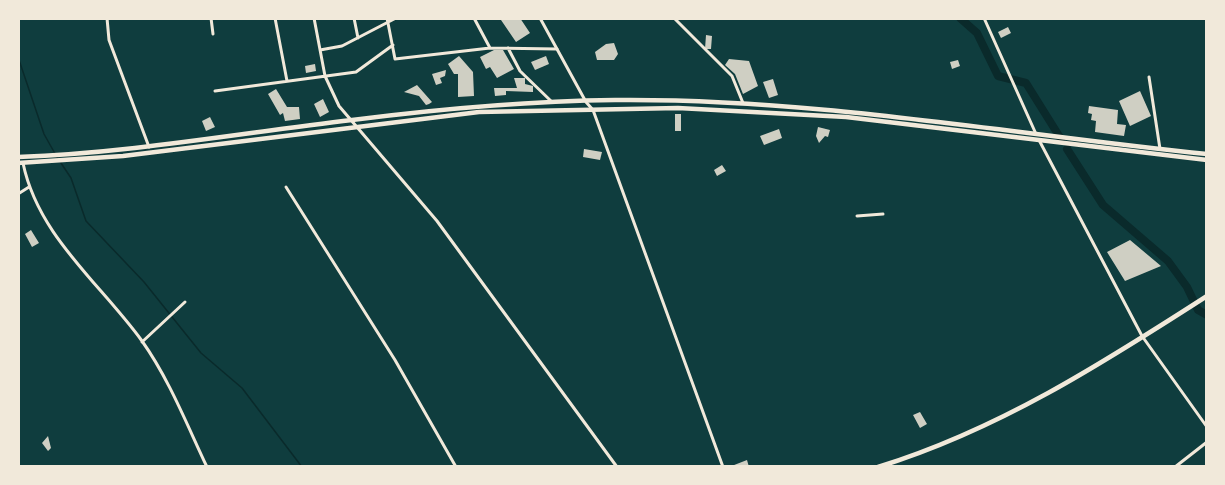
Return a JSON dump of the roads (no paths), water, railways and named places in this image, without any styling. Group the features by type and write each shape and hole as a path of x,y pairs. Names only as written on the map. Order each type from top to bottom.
{"highway":[{"path":"21,163 65,155 149,147 456,108 586,102 743,103 853,111 1174,151 1207,153"},
{"path":"18,157 66,161 479,112 678,108 846,117 1207,161"},
{"path":"878,467 905,459 1039,399 1207,296"}],"street":[{"path":"107,18 109,40 149,147"},
{"path":"211,18 213,34"},
{"path":"275,18 286,81"},
{"path":"314,18 325,75 339,106 430,211 617,467"},
{"path":"354,18 358,38"},
{"path":"320,50 342,46 388,20 396,18"},
{"path":"474,18 490,48"},
{"path":"540,18 586,102 593,110 723,467"},
{"path":"674,18 732,76 743,103"},
{"path":"984,18 1035,132 1142,336 1207,427"},
{"path":"388,20 395,59 490,48 557,49"},
{"path":"215,92 356,72 393,45"},
{"path":"508,48 520,71 553,104"},
{"path":"1149,77 1160,149"},
{"path":"21,163 29,187 64,248 142,342 174,397 207,467"},
{"path":"18,194 29,187"},
{"path":"286,187 400,369 456,467"},
{"path":"857,216 883,214"},
{"path":"142,342 185,302"},
{"path":"1175,467 1207,442"}],"waterway":[{"path":"960,18 977,33 998,76 1026,83 1061,139"},
{"path":"18,57 44,134 58,159"},
{"path":"1067,149 1103,205 1168,261 1187,287 1198,310 1207,315"},
{"path":"61,163 71,178 86,221 144,282 201,353 242,388 302,467"}]}
